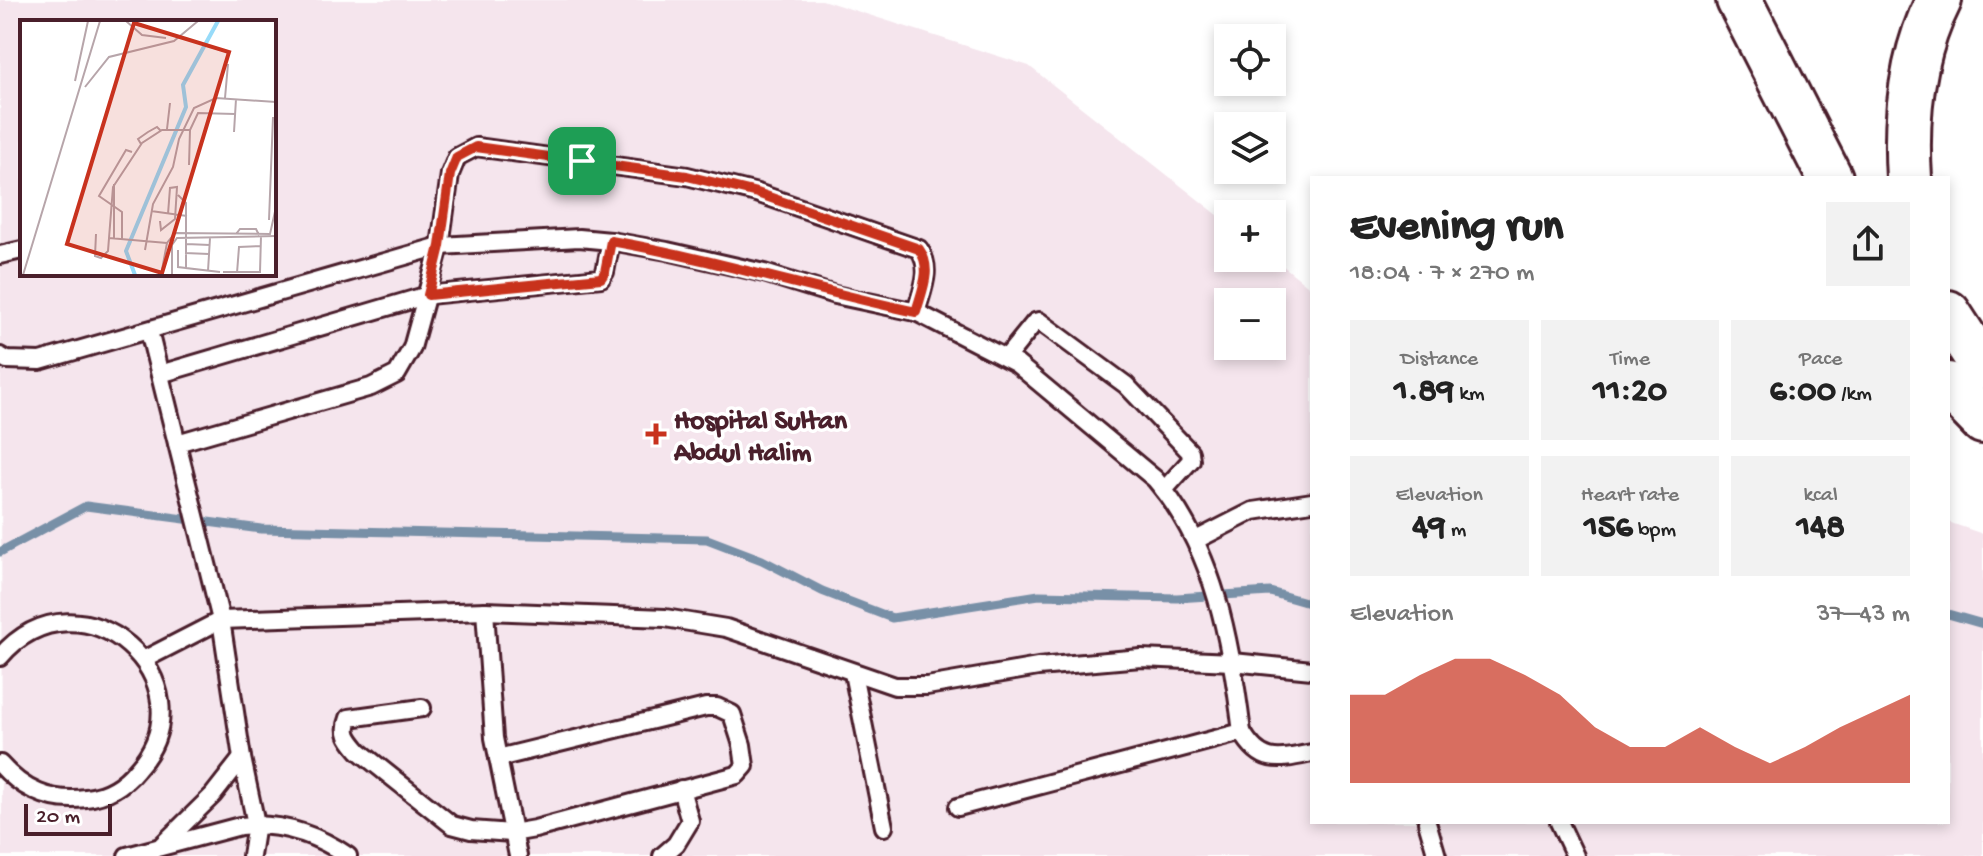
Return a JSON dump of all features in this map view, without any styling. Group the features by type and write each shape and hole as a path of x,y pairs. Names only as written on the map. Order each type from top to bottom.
{"highway":[{"path":"1739,0 1829,176"},
{"path":"1909,176 1910,94 1929,20 1939,0"},
{"path":"1950,316 1983,367"},
{"path":"1950,387 1983,421"}],"lane":[{"path":"177,443 371,387 397,374 412,348 428,295 440,246 450,174 457,157 476,147 687,176 757,193 919,249 926,259 927,273 916,312"},
{"path":"0,356 7,360 40,361 440,246 579,238 695,257 764,273 835,295 916,312 1006,358 1099,431 1164,490 1174,502 1204,558 1233,662 1242,732 1252,748 1265,757 1286,759 1310,753"},
{"path":"160,374 428,295 601,278 611,241"},
{"path":"0,255 20,250"},
{"path":"1006,358 1039,321 1126,385 1190,452 1191,460 1164,490"},
{"path":"149,331 221,620 242,758 256,824 251,856"},
{"path":"1196,540 1253,511 1310,502"},
{"path":"485,611 494,738 518,856"},
{"path":"143,660 221,620 485,611 665,618 726,628 895,686 927,686 1038,667 1141,658 1233,662 1310,670"},
{"path":"0,657 11,644 48,624 70,621 91,624 129,643 154,679 159,700 159,721 145,761 113,790 93,797 61,799 30,791 0,764"},
{"path":"853,673 884,827"},
{"path":"422,708 349,718 345,727 347,738 452,825 471,830 512,833 737,775 745,766 732,714 717,707 706,707 498,758"},
{"path":"958,807 1242,732"},
{"path":"159,847 213,795 242,758"},
{"path":"662,856 676,844 690,821 681,789"},
{"path":"127,856 256,824 300,831 332,844 348,856"},
{"path":"1428,824 1437,856"},
{"path":"1560,824 1575,856"}],"shaded area":[{"name":"Hospital Sultan Abdul Halim","path":"0,0 822,0 1029,66 1214,212 1214,272 1286,272 1286,268 1310,287 1310,824 1950,824 1950,523 1983,534 1983,856 2,856"}],"waterway":[{"path":"0,552 86,506 261,529 707,539 762,560 822,591 892,618 1039,595 1177,598 1270,592 1310,603"},
{"path":"1950,615 1983,624"}],"place":[{"name":"Hospital Sultan Abdul Halim","path":"656,434"}],"route":[{"path":"476,147 582,161 687,176 757,193 919,249 926,259 927,273 916,312 835,295 764,273 611,241 601,278 428,295 440,246 450,174 457,157 476,147"}]}
